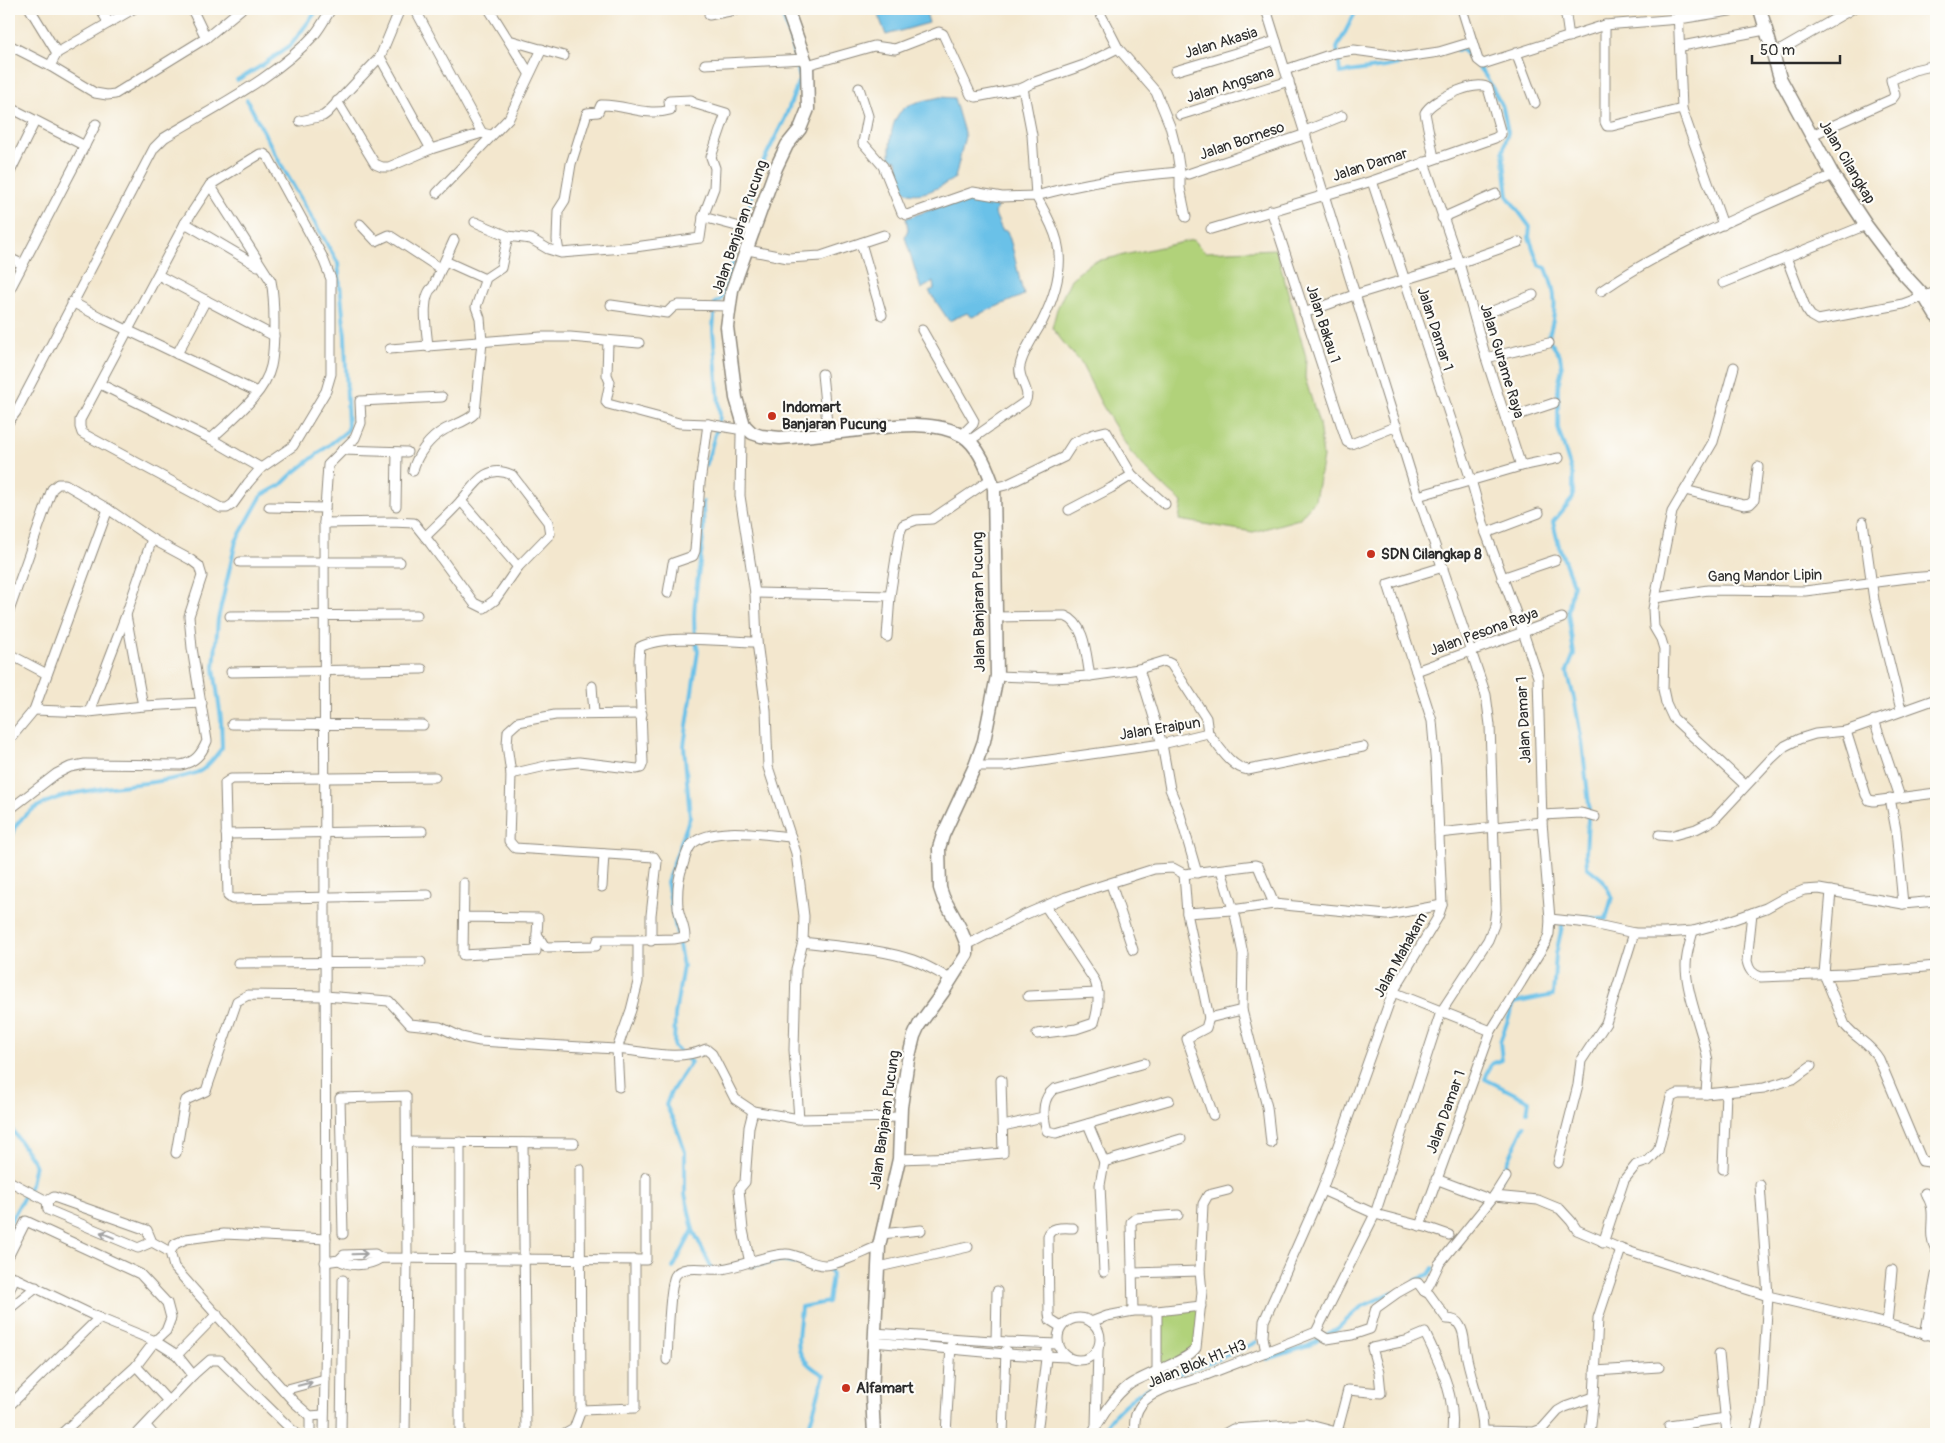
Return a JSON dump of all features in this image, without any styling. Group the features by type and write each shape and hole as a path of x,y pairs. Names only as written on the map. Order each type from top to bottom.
{"street":[{"path":"30,9 57,54"},
{"path":"100,9 109,23"},
{"path":"50,66 57,54 133,9"},
{"path":"192,9 206,38"},
{"path":"9,45 50,66 95,94 107,96 114,94 206,38 241,9"},
{"path":"9,421 16,412 154,148 164,138 258,81 291,58 316,33 331,9"},
{"path":"300,121 323,116 380,57 400,9"},
{"path":"415,9 486,134"},
{"path":"489,9 529,73"},
{"path":"708,15 742,9"},
{"name":"Jalan Banjaran Pucung","path":"744,428 736,398 727,327 720,305 732,290 786,144 805,119 808,109 800,61 787,9"},
{"path":"1098,9 1118,48 1156,92 1170,126 1184,173 1180,188 1186,217"},
{"path":"1266,9 1418,496 1486,695 1488,710 1496,909 1494,925 1488,940 1441,1012 1375,1214 1321,1336"},
{"path":"1462,9 1478,60 1483,64 1606,25 1679,19 1742,9"},
{"path":"1565,9 1569,37"},
{"path":"1678,9 1682,109 1723,225"},
{"name":"Jalan Cilangkap","path":"1760,9 1780,78 1833,175 1866,225 1900,270 1930,294 1936,316"},
{"path":"1772,55 1852,9"},
{"path":"1606,25 1605,122 1607,126 1682,109"},
{"path":"1682,46 1765,30"},
{"path":"705,64 800,61 874,46 895,49 937,32 943,34 971,95 976,97 1023,88 1032,83 1084,65 1118,48"},
{"path":"510,40 564,56"},
{"name":"Jalan Akasia","path":"1175,71 1276,41"},
{"path":"1285,70 1338,53 1362,50 1405,57 1439,52 1472,42"},
{"path":"436,193 486,134 509,118 542,49"},
{"path":"1516,54 1535,103"},
{"path":"380,57 431,148"},
{"path":"1812,135 1892,99 1895,95 1891,80 1914,70 1936,65"},
{"name":"Jalan Angsana","path":"1180,115 1289,81"},
{"name":"Jalan Damar","path":"1211,229 1372,180 1495,138 1501,134 1488,88 1484,85 1478,85 1446,95 1428,107 1425,113 1434,158"},
{"name":"Jalan Borneso","path":"860,88 868,116 863,143 883,166 902,213 907,215 973,192 1002,197 1036,196 1112,178 1184,173 1305,133 1342,116"},
{"path":"966,438 1027,399 1028,394 1019,376 1019,368 1022,358 1051,305 1058,277 1058,242 1036,196 1032,135 1023,88"},
{"path":"475,222 508,236 531,239 548,249 559,252 636,247 700,238 703,217 714,188 715,168 711,157 726,113 693,103 691,100 670,101 670,110 659,113 632,110 608,104 601,105 598,112 587,113 571,164 565,200 558,211 557,240 559,252"},
{"path":"337,101 375,164 382,167 389,166 431,148 486,134"},
{"path":"9,107 85,146"},
{"path":"9,174 35,121"},
{"path":"9,291 96,124"},
{"path":"260,154 268,157 322,256 331,279 329,383 293,446 261,468 234,504 227,508 221,508 82,433 80,427 80,420 185,223 210,185 260,154"},
{"name":"Jalan Gurame Raya","path":"1424,162 1459,264 1486,358 1521,466"},
{"path":"1602,291 1622,277 1723,225 1833,175"},
{"name":"Jalan Damar 1","path":"1372,180 1471,480 1486,533 1524,632 1538,677 1542,819 1550,919 1549,934 1546,942 1492,1031 1436,1178 1420,1226"},
{"path":"210,185 260,267 271,281 274,336 271,366 257,392 210,439"},
{"path":"1442,218 1496,194"},
{"name":"Jalan Bakau 1","path":"1271,210 1347,442 1351,444 1397,426"},
{"path":"703,217 755,231"},
{"path":"185,223 260,267"},
{"path":"360,224 373,240 378,241 389,235 443,265 485,279"},
{"path":"1723,283 1866,225"},
{"path":"412,471 414,461 433,438 444,430 471,418 476,413 482,342 480,318 476,307 485,279 502,268 508,236"},
{"path":"748,250 788,258 812,257 821,256 884,236"},
{"path":"428,347 426,296 433,286 454,240"},
{"path":"1304,313 1354,295 1459,264 1519,242"},
{"path":"861,243 882,314"},
{"path":"1786,257 1806,309 1811,316 1818,320 1903,304 1930,294"},
{"path":"9,258 22,264"},
{"path":"158,275 274,336"},
{"path":"1475,318 1533,296"},
{"path":"177,354 206,300"},
{"path":"72,302 128,331 257,392"},
{"path":"611,305 667,313 678,305 720,305"},
{"path":"922,330 973,419 974,424 966,438"},
{"path":"390,349 540,337 570,337 639,343"},
{"path":"608,341 607,375 610,382 606,402 608,404 679,423 744,428 761,436 780,438 910,425 942,427 966,438"},
{"path":"1486,358 1549,343"},
{"path":"1734,367 1712,442 1672,512 1652,620 1664,649 1663,689 1666,703 1673,718 1745,785"},
{"path":"822,374 828,434"},
{"path":"100,384 210,439 261,468"},
{"path":"324,1434 326,1239 324,523 328,465 354,438 361,423 360,401 442,397"},
{"path":"1506,419 1554,403"},
{"path":"668,593 673,563 693,556 695,551 700,483 714,425"},
{"path":"744,428 741,435 740,496 755,593 757,642 766,710 768,767 796,853 804,916 803,942 796,969 794,1050 799,1119"},
{"path":"887,637 890,596 900,532 903,525 916,520 932,519 993,484 1006,485 1064,457 1073,443 1106,431 1132,475 1165,504"},
{"name":"Jalan Banjaran Pucung","path":"874,1434 872,1395 880,1240 899,1159 901,1117 908,1060 919,1025 952,980 967,954 967,945 960,928 942,897 939,848 950,817 976,766 984,741 997,676 993,484 985,466 966,438"},
{"path":"342,450 407,452"},
{"path":"396,506 397,452"},
{"path":"1418,496 1521,466 1560,458"},
{"path":"1685,490 1744,505 1750,504 1754,500 1758,467"},
{"path":"324,523 414,523 474,603 484,608 495,600 518,567 550,534 550,527 512,475 504,471 495,471 471,486 461,501 425,537"},
{"path":"1069,510 1132,475"},
{"path":"9,610 52,489 58,484 65,484 108,509 152,539 191,560 199,566 202,576 189,616 192,648 207,741 202,754 190,763 180,765 85,764 70,767 56,774 9,810"},
{"path":"461,501 518,567"},
{"path":"269,507 325,508"},
{"path":"9,740 34,710 108,509"},
{"path":"1486,533 1539,512"},
{"path":"1863,522 1871,583 1880,628 1901,710"},
{"path":"89,712 126,615 152,539"},
{"path":"1502,578 1555,560"},
{"path":"240,562 400,562"},
{"name":"Jalan Mahakam","path":"1266,1352 1263,1336 1264,1321 1322,1190 1393,992 1438,917 1442,905 1432,721 1388,584 1443,567"},
{"name":"Gang Mandor Lipin","path":"1655,598 1708,590 1805,591 1931,575 1936,576"},
{"path":"755,593 890,596"},
{"path":"126,615 143,706"},
{"path":"230,616 324,617 417,615"},
{"path":"997,617 1065,616 1072,619 1079,627 1090,676"},
{"name":"Jalan Pesona Raya","path":"1416,671 1562,618"},
{"path":"511,774 561,763 579,762 641,768 643,763 640,647 655,642 686,640 757,642"},
{"path":"9,654 47,674"},
{"path":"997,676 1053,678 1090,676 1138,669 1165,661 1171,664 1206,718 1208,733"},
{"path":"231,672 422,669"},
{"path":"1138,669 1162,744 1170,789 1180,811 1197,872"},
{"path":"592,686 594,713"},
{"path":"1659,835 1670,836 1687,832 1714,820 1745,785 1785,746 1799,739 1815,734 1846,731 1936,699"},
{"path":"34,710 89,712 143,706 202,703"},
{"path":"642,714 594,713 555,715 518,722 508,730 507,745 511,774 509,841 513,847 651,857 656,859 651,915 652,941"},
{"path":"1874,720 1900,797"},
{"path":"232,724 423,724"},
{"path":"1846,731 1869,800 1874,801 1936,793"},
{"name":"Jalan Eraipun","path":"976,766 1006,766 1162,744 1208,733 1234,764 1241,769 1248,770 1363,748"},
{"path":"428,895 232,899 228,896 226,783 231,779 435,777"},
{"path":"1890,798 1896,830 1903,904"},
{"path":"1438,833 1581,813 1593,816"},
{"path":"226,834 422,831"},
{"path":"537,934 545,948 596,946 598,940 652,941 684,937 684,925 678,908 678,878 685,856 692,845 706,836 736,833 791,837"},
{"path":"602,887 604,854"},
{"path":"967,945 1024,915 1066,897 1154,869 1167,867 1184,874 1251,865 1258,866 1274,904"},
{"path":"1221,870 1239,930 1243,954 1242,1010 1267,1108 1271,1143"},
{"path":"1184,874 1186,913 1208,1018 1206,1028 1187,1040 1213,1115"},
{"path":"464,883 463,955 536,951 538,918 464,917"},
{"path":"1111,884 1133,950"},
{"path":"1550,919 1634,933 1693,931 1752,913 1804,890 1819,889 1903,904 1936,902"},
{"path":"1832,891 1824,974 1850,1032 1869,1045 1879,1059 1922,1161 1936,1163"},
{"path":"1186,913 1232,910 1274,904 1387,915 1442,905"},
{"path":"1038,1034 1076,1029 1094,1023 1098,993 1095,981 1046,907"},
{"path":"1752,913 1747,962 1749,969 1754,975 1761,977 1846,974 1936,966"},
{"path":"1693,931 1687,954 1686,968 1708,1062 1706,1094"},
{"path":"1558,1163 1578,1085 1581,1061 1606,1023 1634,933"},
{"path":"619,1087 618,1049 638,982 638,940"},
{"path":"803,942 884,952 901,956 952,980"},
{"path":"238,962 422,962"},
{"path":"1393,992 1492,1031"},
{"path":"1028,996 1098,993"},
{"path":"176,1153 186,1100 206,1090 237,1001 248,995 325,996 389,1001 406,1022 410,1024 440,1027 461,1036 480,1041 618,1049 676,1057 695,1054 708,1049 735,1099 753,1111 799,1119 901,1117"},
{"path":"1208,1018 1242,1010"},
{"path":"1144,1063 1054,1089 1048,1093 1043,1117 1047,1131 1056,1133 1168,1100"},
{"path":"1603,1243 1624,1180 1630,1170 1636,1165 1648,1161 1658,1151 1671,1097 1678,1094 1706,1094 1764,1088 1793,1079 1811,1066"},
{"path":"899,1159 1001,1154 1004,1150 1000,1080"},
{"path":"1723,1169 1726,1092"},
{"path":"343,1234 340,1098 406,1096 408,1142 405,1434"},
{"path":"750,1263 743,1230 739,1189 745,1182 748,1136 753,1111"},
{"path":"1003,1126 1043,1117"},
{"path":"1088,1124 1104,1162 1100,1185 1104,1272"},
{"path":"1104,1162 1181,1139"},
{"path":"408,1142 574,1143"},
{"path":"460,1142 460,1434"},
{"path":"524,1143 526,1434"},
{"path":"565,1434 574,1428 581,1410 580,1169"},
{"path":"1506,1176 1439,1264 1424,1291 1429,1294 1447,1319 1454,1319 1462,1329 1483,1433 1542,1431 1558,1411 1594,1397"},
{"path":"325,1262 339,1260 344,1255 360,1254 375,1254 381,1258 646,1260 646,1177"},
{"path":"1436,1178 1490,1197 1538,1200 1560,1209 1577,1230 1603,1243 1768,1296 1936,1337"},
{"path":"9,1181 47,1201"},
{"path":"1755,1434 1761,1407 1768,1296 1760,1185"},
{"path":"1094,1431 1106,1411 1129,1386 1156,1370 1192,1354 1196,1348 1202,1292 1200,1271 1203,1204 1208,1194 1228,1190"},
{"path":"1322,1190 1375,1214 1449,1235"},
{"path":"1925,1193 1933,1206 1932,1239 1936,1250"},
{"path":"47,1201 54,1197 146,1230 152,1242 170,1252 174,1267 284,1390 310,1416 310,1434"},
{"path":"47,1201 48,1210 138,1248 152,1242"},
{"path":"1133,1311 1131,1222 1136,1218 1178,1215"},
{"path":"9,1255 26,1221 140,1274 167,1303 171,1318 166,1331 155,1341 136,1366 61,1434"},
{"path":"1061,1327 1050,1320 1049,1314 1048,1236 1049,1231 1053,1229 1073,1228"},
{"path":"667,1360 672,1292 675,1276 681,1270 704,1268 720,1270 788,1254 825,1265 880,1240 921,1230"},
{"path":"170,1252 175,1244 186,1239 216,1235 326,1239"},
{"path":"879,1267 968,1246"},
{"path":"1590,1434 1598,1318 1621,1249"},
{"path":"581,1410 635,1408 635,1260"},
{"path":"1887,1324 1892,1270"},
{"path":"1133,1273 1200,1271"},
{"path":"1925,1335 1936,1275"},
{"path":"9,1291 12,1276 99,1318 155,1341 177,1355 193,1375"},
{"path":"341,1434 343,1280"},
{"name":"Jalan Blok H1-H3","path":"1135,1434 1136,1414 1141,1404 1150,1397 1180,1383 1266,1352 1321,1336 1352,1335 1370,1329 1376,1308 1397,1292 1415,1283 1418,1283 1424,1291"},
{"path":"9,1309 36,1288"},
{"path":"996,1342 997,1291"},
{"path":"1066,1357 1060,1351 1057,1335 1066,1322 1078,1318 1092,1322 1107,1316 1133,1311 1157,1311 1201,1306"},
{"path":"1156,1370 1157,1311"},
{"path":"177,1355 217,1314"},
{"path":"9,1406 99,1318"},
{"path":"1092,1322 1100,1334 1094,1431"},
{"path":"1224,1434 1233,1429 1269,1430 1306,1424 1340,1433 1348,1390 1381,1393 1379,1373 1372,1348 1406,1341 1425,1333 1449,1387 1452,1408 1452,1434"},
{"path":"874,1337 951,1337 996,1342 1058,1344"},
{"path":"874,1337 950,1350 1066,1357 1080,1361 1094,1355 1098,1349"},
{"path":"946,1434 951,1337"},
{"path":"1003,1434 1007,1342"},
{"path":"1037,1434 1047,1345"},
{"path":"1718,1354 1727,1434"},
{"path":"137,1434 193,1375 210,1360 220,1360 296,1434"},
{"path":"136,1366 168,1400"},
{"path":"1595,1370 1659,1366"},
{"path":"284,1390 326,1379"},
{"path":"310,1416 323,1415"},
{"path":"1669,1426 1726,1418"},
{"path":"146,1426 153,1434"}],"green space":[{"path":"1193,240 1205,252 1276,249 1306,357 1305,378 1319,423 1323,457 1315,500 1299,519 1253,532 1179,520 1182,502 1160,483 1131,453 1101,403 1080,361 1052,328 1057,309 1071,279 1092,262"},
{"path":"1201,1306 1196,1348 1157,1370 1157,1311"}],"water":[{"path":"876,9 925,9 929,23 886,35"},
{"path":"940,97 954,98 965,136 955,178 925,193 906,192 901,183 897,160 890,158 894,123 901,111 906,107"},
{"path":"977,195 998,202 995,214 1002,230 1007,231 1010,239 1024,295 972,317 967,313 949,321 929,291 934,289 933,282 921,289 905,237 908,229 906,218"}],"waterway":[{"path":"237,80 291,45 318,9"},
{"path":"706,466 720,417 713,330 715,303 721,300 761,166 785,118 800,78 789,34 780,9"},
{"path":"1357,9 1337,48 1340,73 1385,67 1421,59"},
{"path":"1457,50 1461,49 1474,61 1487,78 1503,108 1508,132 1503,151 1508,197 1530,227 1529,237 1539,265 1546,268 1550,277 1554,295 1553,320 1548,338 1560,356 1562,368 1558,386 1558,428 1573,476 1573,498 1553,522 1559,546 1573,584 1568,613 1574,654 1567,671 1582,742 1589,804 1587,867 1602,879 1612,897 1606,919 1571,917"},
{"path":"9,860 12,834 15,827 30,812 50,801 74,794 178,778 198,772 208,765 222,748 221,719 214,668 218,619 236,541 262,495 281,485 348,430 345,336 338,263 279,161 247,100"},
{"path":"680,1052 674,1047 675,1015 683,966 667,882 690,817 684,746 698,651 695,637 694,609 703,538 703,502"},
{"path":"1527,1112 1529,1101 1485,1079 1491,1064 1502,1060 1500,1042 1514,1003 1553,995 1556,954 1563,922"},
{"path":"673,1268 693,1230 685,1194 685,1152 666,1105 671,1092 691,1062 687,1059"},
{"path":"9,1125 35,1164 31,1184 9,1224"},
{"path":"1500,1179 1524,1126"},
{"path":"1486,1199 1496,1184"},
{"path":"693,1230 712,1269"},
{"path":"751,1266 782,1260 808,1265"},
{"path":"807,1434 824,1375 805,1361 801,1354 798,1339 801,1307 828,1302 832,1275 828,1268 824,1267"},
{"path":"1415,1281 1429,1274 1433,1268"},
{"path":"1267,1359 1308,1346 1338,1328 1361,1307 1393,1292"},
{"path":"1101,1434 1114,1415 1131,1399 1150,1387 1256,1342"}],"place":[{"name":"Indomart Banjaran Pucung","path":"772,416"},
{"name":"SDN Cilangkap 8","path":"1371,554"},
{"name":"Alfamart","path":"846,1388"}]}
